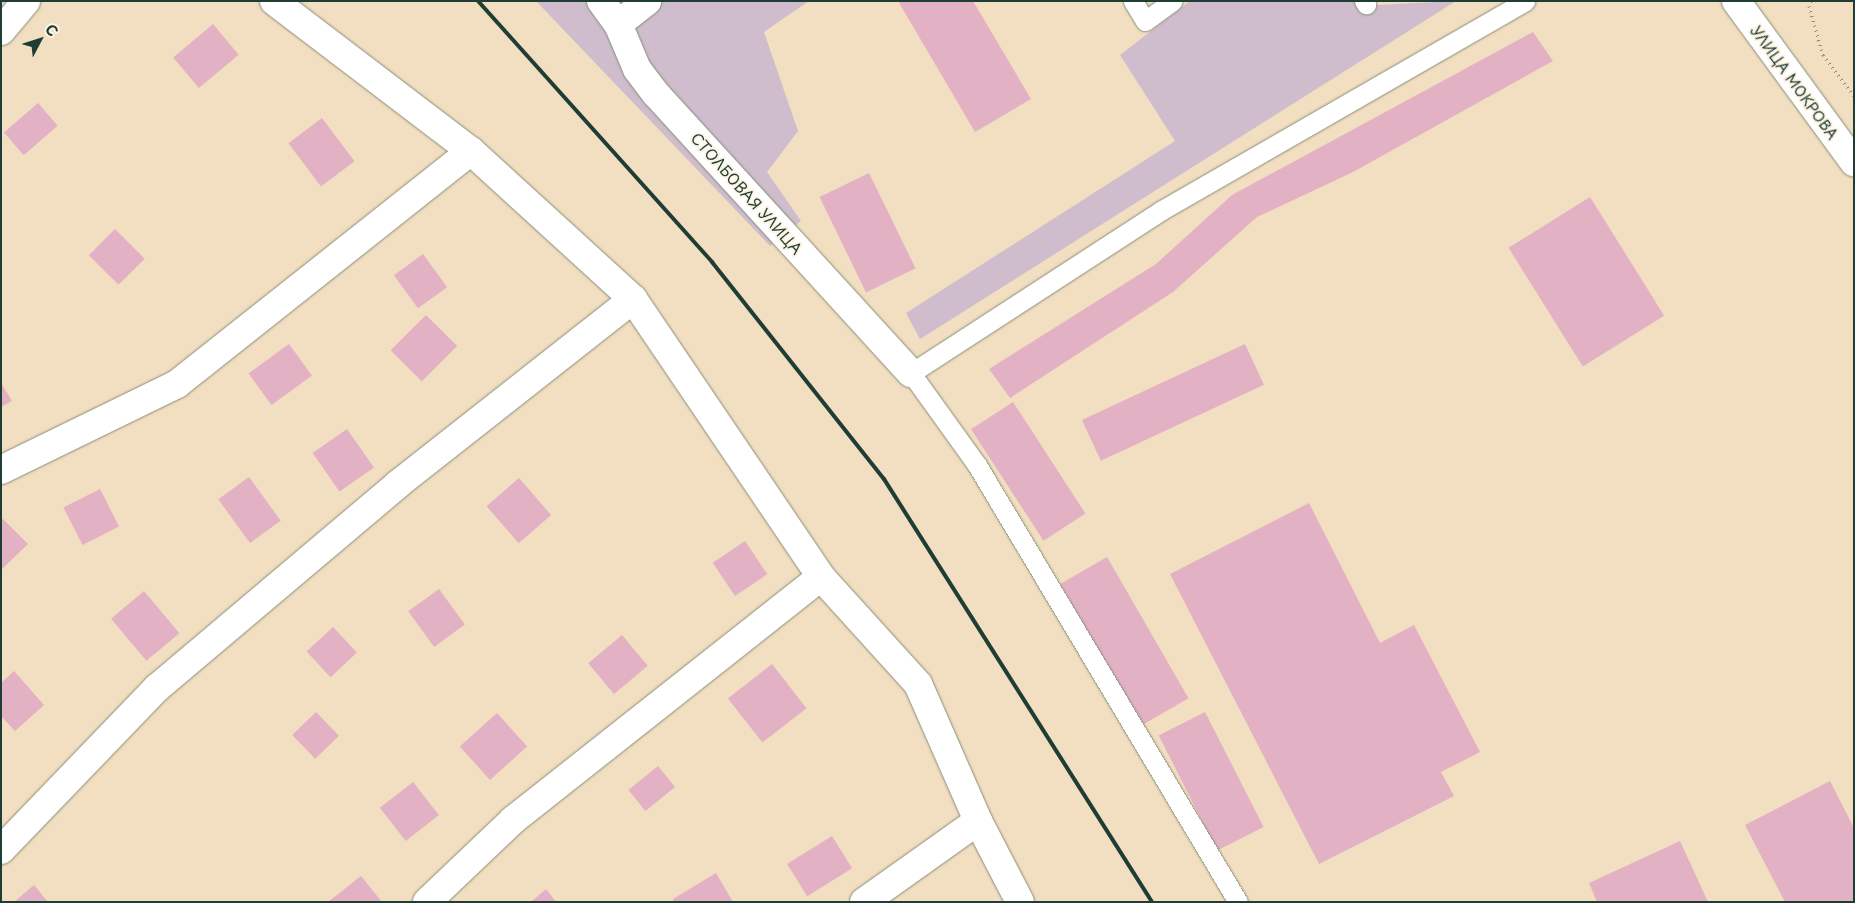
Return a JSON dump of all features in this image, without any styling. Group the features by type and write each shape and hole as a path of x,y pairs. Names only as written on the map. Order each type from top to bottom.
{"street":[{"path":"1,31 26,1"},
{"path":"274,1 471,151 633,300 821,577 918,684 978,822 1020,902"},
{"name":"СТОЛБОВАЯ УЛИЦА","path":"601,1 618,24 637,69 656,94 911,373"},
{"path":"618,24 647,1"},
{"path":"1715,1 1768,45"},
{"name":"УЛИЦА МОКРОВА","path":"1736,1 1854,162"},
{"path":"1751,1 1768,45"},
{"path":"1,470 177,384 471,151"},
{"path":"1,850 157,688 398,484 633,300"},
{"path":"427,902 513,820 821,577"},
{"path":"864,902 978,822"}],"lane":[{"path":"1133,1 1145,21 1173,1"},
{"path":"1238,902 977,465 911,373 1162,210 1525,1"}],"path":[{"path":"1811,1 1809,6 1823,55 1854,96"}],"shaded area":[{"path":"536,1 809,1 764,32 798,131 767,172 801,221 770,246"},
{"path":"1190,1 1374,1 1377,5 1456,1 920,339 906,313 1175,141 1120,55"}],"building":[{"path":"898,1 973,1 1031,99 975,132"},
{"path":"213,24 239,55 199,88 173,57"},
{"path":"1533,32 1553,61 1353,172 1257,217 1173,292 1010,398 989,369 1156,264 1232,195"},
{"path":"38,103 58,126 24,155 4,133"},
{"path":"322,118 354,161 321,186 288,143"},
{"path":"869,173 915,268 866,292 820,197"},
{"path":"1590,197 1664,316 1583,367 1509,248"},
{"path":"115,229 145,259 119,285 89,255"},
{"path":"423,254 447,287 418,308 394,275"},
{"path":"426,315 457,346 422,381 391,350"},
{"path":"289,344 312,376 271,405 249,373"},
{"path":"1245,344 1264,385 1101,461 1082,420"},
{"path":"1,383 12,401 1,407"},
{"path":"1013,402 1085,514 1044,541 971,429"},
{"path":"347,429 374,468 340,492 313,453"},
{"path":"249,477 281,521 250,543 218,499"},
{"path":"519,478 551,515 519,543 487,506"},
{"path":"100,489 119,526 83,545 63,508"},
{"path":"1309,503 1380,643 1414,625 1480,752 1441,772 1454,796 1319,864 1170,574"},
{"path":"3,519 28,544 1,570 1,520"},
{"path":"745,541 767,574 735,596 713,563"},
{"path":"1107,557 1188,698 1142,725 1060,584"},
{"path":"439,589 465,625 434,647 408,611"},
{"path":"144,591 179,633 146,661 111,619"},
{"path":"333,627 357,653 331,677 307,652"},
{"path":"622,635 648,666 614,694 588,663"},
{"path":"772,664 806,708 762,743 728,698"},
{"path":"14,671 44,705 15,731 1,716 1,683"},
{"path":"316,712 339,736 315,759 292,735"},
{"path":"1205,712 1264,827 1217,851 1159,736"},
{"path":"497,713 527,746 490,780 460,746"},
{"path":"658,766 675,787 645,811 628,790"},
{"path":"1830,781 1854,828 1854,902 1785,902 1745,825"},
{"path":"413,782 439,815 406,841 380,808"},
{"path":"832,836 852,868 807,896 787,864"},
{"path":"1680,841 1708,902 1597,902 1589,883"},
{"path":"716,873 733,902 674,902 673,899"},
{"path":"361,876 382,902 328,902"},
{"path":"34,885 48,902 14,902"},
{"path":"546,889 556,902 531,902"}],"railway":[{"path":"478,1 712,262 884,479 1152,902"}]}
